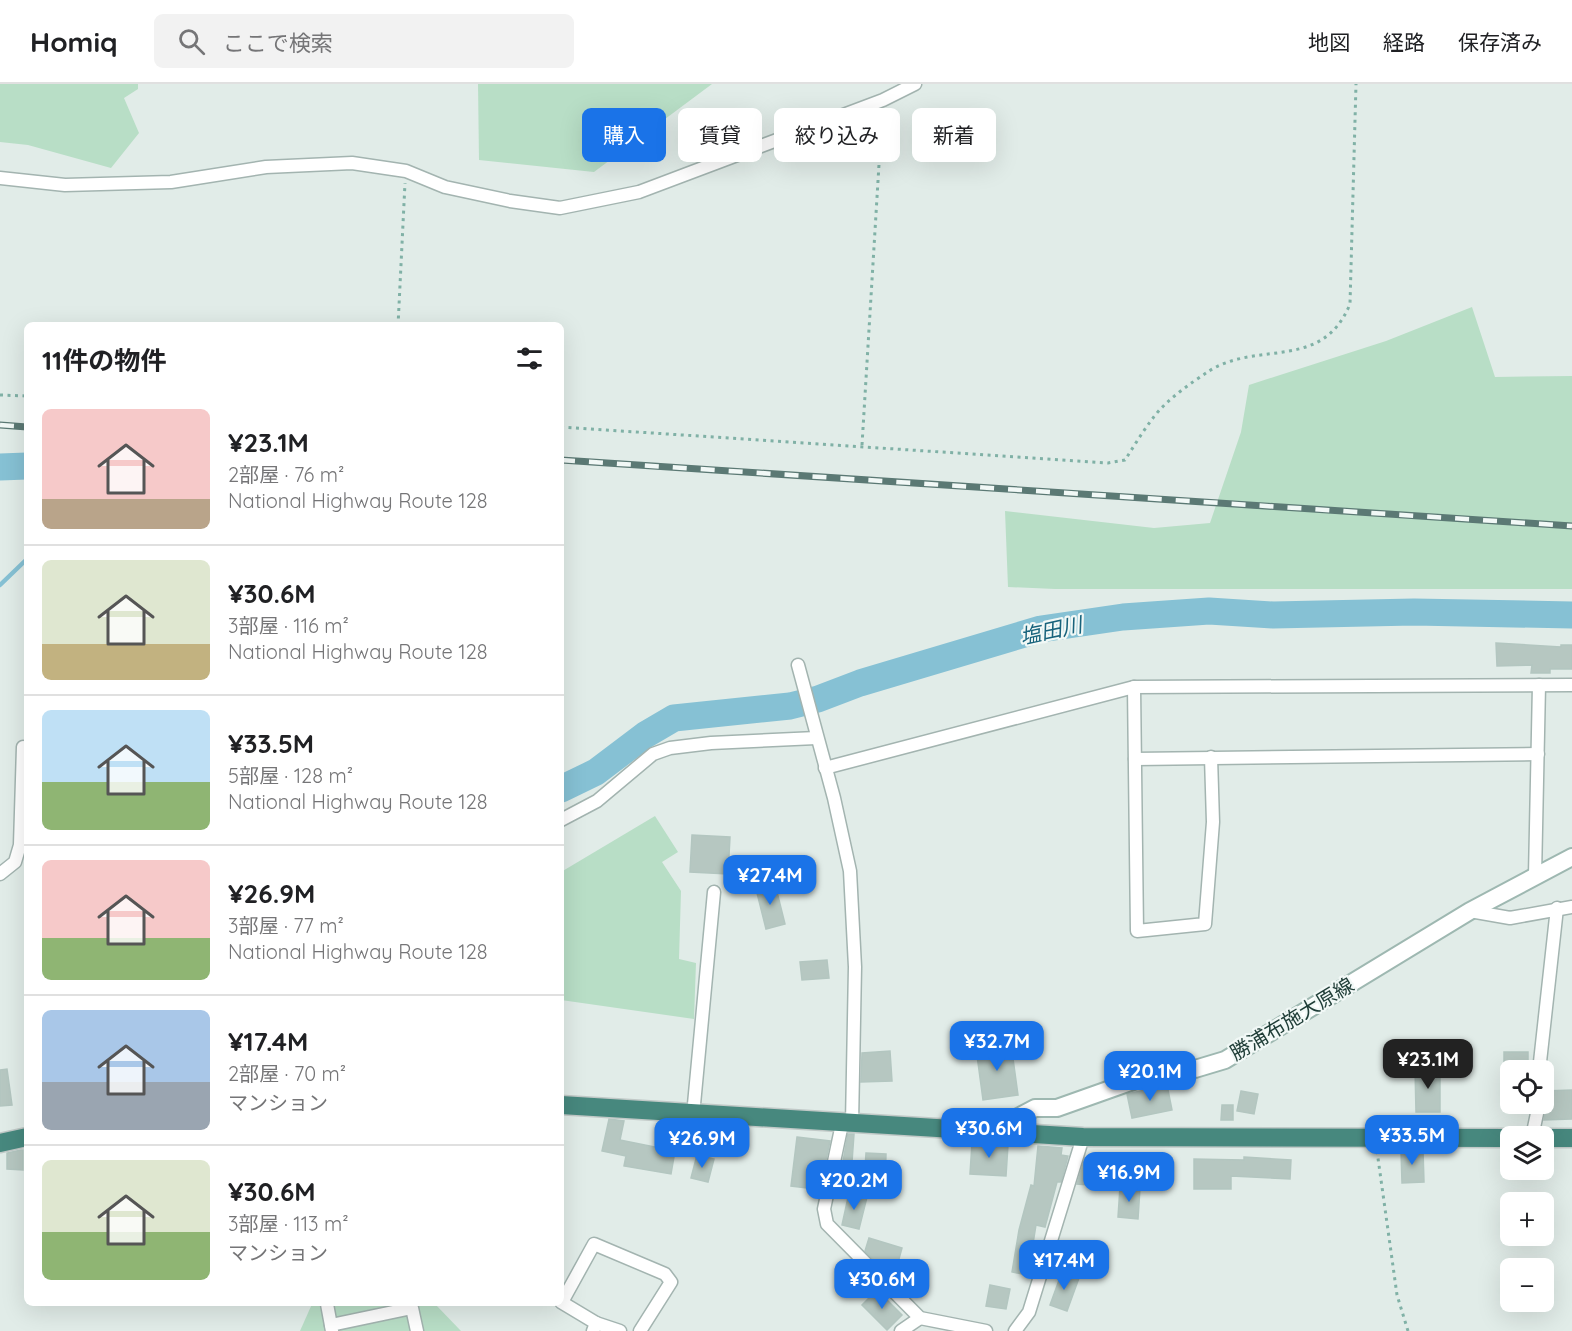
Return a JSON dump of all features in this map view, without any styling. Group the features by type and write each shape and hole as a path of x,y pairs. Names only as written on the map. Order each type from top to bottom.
{"highway":[{"path":"564,1105 693,1115 994,1130 1083,1137 1500,1138"},
{"path":"0,1143 24,1138"},
{"path":"1554,1138 1572,1138"}],"main road":[{"name":"勝浦布施大原線","path":"994,1130 1035,1108 1057,1108 1136,1080 1195,1070 1225,1059 1470,911 1572,857"}],"street":[{"path":"0,178 65,185 171,182 266,166 352,163 406,171 445,187 510,201 560,208 639,192 883,100 915,84"},
{"path":"798,665 850,871 855,967 847,1124 824,1209 827,1224 920,1318 986,1331"},
{"path":"1535,876 1539,685"},
{"path":"825,768 1134,687 1572,685"},
{"path":"1134,687 1137,931 1205,924 1213,822 1211,757"},
{"path":"564,818 597,801 653,754 670,748 711,743 816,738"},
{"path":"0,874 15,862 20,845 23,747"},
{"path":"1136,759 1538,754"},
{"path":"693,1115 714,892"},
{"path":"1470,911 1510,918 1572,907"},
{"path":"1540,1060 1557,908"},
{"path":"1015,1331 1029,1312 1083,1137"},
{"path":"564,1297 594,1244 665,1274 671,1282 640,1331"},
{"path":"564,1304 594,1327 620,1331"},
{"path":"327,1306 332,1328 412,1308 417,1319 417,1331"},
{"path":"901,1331 920,1318"}],"path":[{"path":"564,427 1108,463 1125,460 1154,416 1210,370 1230,361 1288,352 1317,344 1342,323 1350,304 1356,84"},
{"path":"862,446 883,100"},
{"path":"398,322 406,171"},
{"path":"0,394 24,396"},
{"path":"1375,1138 1397,1295 1408,1331"}],"green space":[{"path":"0,84 138,84 138,89 124,98 139,133 111,168 28,145 0,142"},
{"path":"478,84 712,84 666,118 666,108 582,108 582,162 607,162 594,172 479,160"},
{"path":"1472,307 1495,377 1572,376 1572,589 1055,589 1008,587 1005,511 1154,528 1210,523 1241,432 1249,385 1386,341"},
{"path":"655,816 678,852 662,862 681,891 679,959 696,963 694,1019 564,1000 564,870"},
{"path":"311,1306 437,1306 461,1331 300,1331"}],"building":[{"path":"1496,643 1561,647 1561,645 1572,645 1572,669 1550,669 1550,673 1531,673 1532,665 1497,666"},
{"path":"692,835 730,837 728,874 690,872"},
{"path":"775,884 785,924 766,929 756,889"},
{"path":"827,960 829,978 802,980 800,962"},
{"path":"1011,1044 1018,1095 983,1100 976,1048"},
{"path":"890,1051 892,1081 861,1082 862,1053"},
{"path":"1504,1052 1528,1052 1528,1060 1504,1060"},
{"path":"1440,1068 1440,1112 1416,1112 1415,1069"},
{"path":"7,1069 12,1105 0,1106 0,1070"},
{"path":"1167,1085 1172,1110 1132,1118 1127,1094"},
{"path":"1572,1090 1572,1119 1544,1120 1545,1114 1554,1114 1554,1091"},
{"path":"1241,1091 1258,1094 1254,1114 1237,1111"},
{"path":"1222,1105 1233,1105 1233,1120 1221,1120"},
{"path":"609,1119 624,1121 620,1140 675,1151 671,1174 624,1166 626,1156 602,1151"},
{"path":"848,1134 854,1134 852,1162 843,1161"},
{"path":"797,1137 830,1141 826,1160 819,1159 815,1189 791,1186"},
{"path":"972,1143 1008,1145 1006,1176 970,1174"},
{"path":"1038,1146 1062,1148 1061,1155 1068,1156 1061,1182 1057,1182 1045,1227 1036,1225 1028,1275 1012,1272 1019,1230 1031,1185 1034,1186"},
{"path":"23,1150 23,1170 7,1169 7,1153"},
{"path":"1423,1150 1424,1182 1402,1183 1401,1151"},
{"path":"866,1153 886,1154 885,1187 864,1185"},
{"path":"697,1155 714,1159 708,1182 691,1178"},
{"path":"1244,1157 1291,1160 1290,1179 1231,1176 1231,1189 1194,1189 1194,1159 1244,1160"},
{"path":"1085,1158 1105,1160 1102,1186 1077,1184"},
{"path":"1120,1187 1140,1188 1138,1219 1118,1217"},
{"path":"849,1193 867,1197 859,1229 842,1225"},
{"path":"869,1238 902,1248 897,1266 874,1260 865,1251"},
{"path":"1062,1272 1079,1278 1067,1311 1050,1305"},
{"path":"990,1285 1010,1289 1006,1309 986,1306"},
{"path":"877,1290 902,1315 887,1330 862,1305"}],"waterway":[{"path":"0,467 24,466"},
{"name":"塩田川","path":"0,585 24,562"},
{"name":"塩田川","path":"564,788 596,772 645,735 674,718 790,706 1041,629 1123,617 1209,611 1273,615 1414,612 1572,615"}],"railway":[{"path":"0,425 24,427"},
{"path":"564,460 1572,526"}]}
